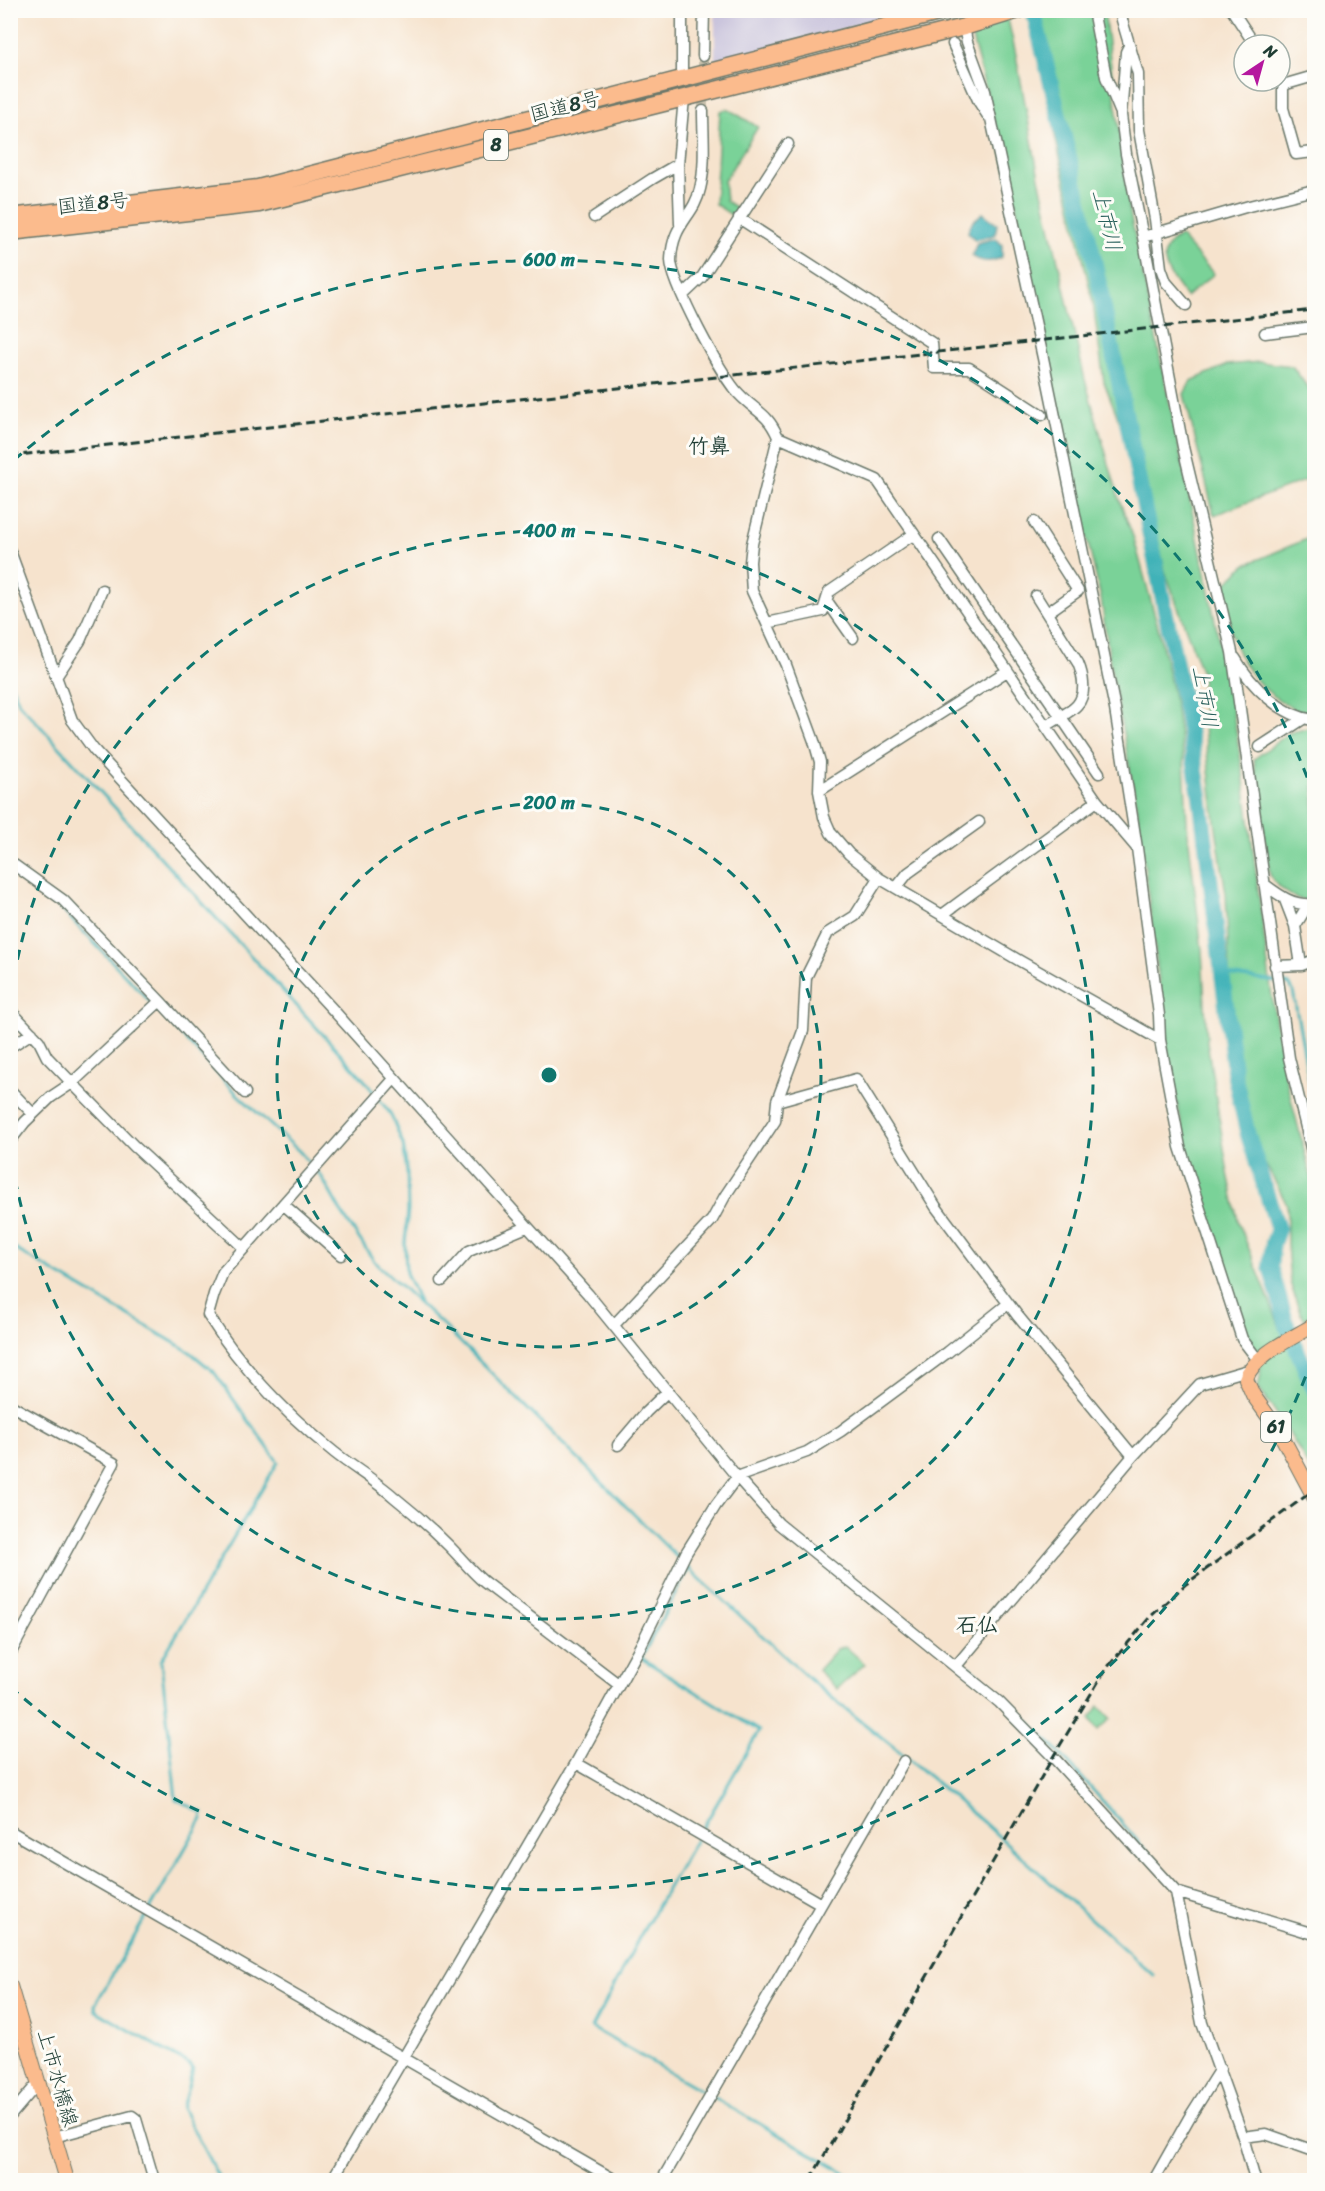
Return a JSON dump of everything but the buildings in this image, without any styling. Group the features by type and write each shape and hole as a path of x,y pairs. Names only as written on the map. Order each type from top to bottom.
{"highway":[{"name":"国道8号","path":"10,217 258,188 950,10"},
{"name":"国道8号","path":"10,232 143,219 259,204 684,98 1019,10"}],"main road":[{"path":"1253,1365 1314,1325"},
{"name":"61","path":"1253,1365 1246,1379 1252,1395 1280,1433 1314,1497"},
{"name":"上市水橋線","path":"10,1986 66,2180"}],"street":[{"path":"682,10 682,80"},
{"path":"703,56 704,10"},
{"path":"1093,10 1106,77 1121,114"},
{"path":"1121,10 1122,21 1138,74 1139,130 1161,268 1166,282 1186,305"},
{"path":"1232,10 1247,33"},
{"path":"956,1666 1133,1456 1200,1384 1253,1365 1242,1339 1180,1147 1160,1040 1159,1015 1137,848 1115,709 1046,369 992,121 985,91 967,42 970,24"},
{"path":"953,44 979,102 992,121"},
{"path":"1129,45 1126,52 1121,114 1126,154 1184,447 1232,652 1289,1058 1314,1160"},
{"path":"1292,81 1314,76"},
{"path":"1282,93 1283,108 1296,154 1314,152"},
{"path":"680,225 678,164 684,98"},
{"path":"703,111 700,191 673,239 671,263 683,295 717,364 738,394 766,415 773,424 778,437 752,544 750,562 752,591 786,665 814,741 820,762 819,791 824,817 831,833 849,854 879,878 1160,1040"},
{"path":"683,295 702,277 788,144"},
{"path":"594,217 678,164"},
{"path":"1143,237 1314,190"},
{"path":"739,218 932,344 934,368 969,368 1042,415"},
{"path":"1264,333 1314,327"},
{"path":"778,437 877,480 1097,801 1137,848"},
{"path":"1034,522 1078,591 1047,614"},
{"path":"766,624 823,611 829,592 914,534"},
{"path":"939,539 1099,773"},
{"path":"10,551 72,720 94,750 335,1012 614,1325 779,1524 999,1702 1053,1757 1176,1892 1314,1934"},
{"path":"56,677 80,641 102,590"},
{"path":"1036,596 1083,674 1083,693 1078,704 1046,726"},
{"path":"827,601 853,638"},
{"path":"1232,652 1243,671 1258,689 1284,708 1309,719"},
{"path":"819,791 1007,671"},
{"path":"1260,747 1309,719"},
{"path":"942,915 1097,801"},
{"path":"896,888 908,873 978,822"},
{"path":"10,862 63,900 245,1093"},
{"path":"614,1325 712,1220 725,1196 775,1121 777,1101 797,1053 803,1031 806,977 828,933 855,916 879,878"},
{"path":"1264,884 1286,900 1302,905 1311,904"},
{"path":"1286,900 1295,926 1301,965"},
{"path":"1295,926 1311,904"},
{"path":"1275,966 1301,965 1314,960"},
{"path":"10,1141 51,1097 72,1083 160,1002"},
{"path":"10,1010 39,1041 46,1057 134,1146 244,1248"},
{"path":"10,1047 32,1033"},
{"path":"777,1101 856,1078 936,1207 1008,1304 1133,1456"},
{"path":"394,1079 223,1272 208,1315 246,1366 333,1452 394,1496 449,1546 469,1570 618,1684"},
{"path":"10,1090 33,1114"},
{"path":"283,1204 341,1255"},
{"path":"442,1281 469,1251 527,1227"},
{"path":"332,2181 576,1763 641,1645 686,1553 716,1504 738,1477 807,1452 841,1431 948,1352 1008,1304"},
{"path":"618,1445 646,1412 668,1391"},
{"path":"10,1405 114,1463 10,1654"},
{"path":"662,2181 904,1761"},
{"path":"576,1763 820,1904"},
{"path":"10,1830 615,2181"},
{"path":"1176,1892 1202,2023 1243,2137 1255,2181"},
{"path":"1154,2181 1189,2118 1220,2069"},
{"path":"10,2116 39,2082"},
{"path":"54,2137 132,2116 136,2119 154,2181"},
{"path":"1243,2137 1266,2134 1314,2151"}],"shaded area":[{"path":"715,10 912,11 715,62"}],"green space":[{"path":"965,11 1006,11 1039,178 1085,380 1119,499 1134,539 1158,627 1174,697 1184,760 1187,825 1202,950 1207,1042 1228,1173 1238,1221 1283,1335 1314,1399 1314,1478 1274,1409 1258,1388 1261,1371 1259,1357 1242,1331 1191,1168 1170,1069 1137,807 1111,669 1101,598 1054,399 1016,205"},
{"path":"1036,11 1104,11 1129,208 1229,688 1284,1071 1314,1189 1314,1314 1305,1319 1300,1313 1290,1282 1287,1205 1270,1172 1240,1125 1235,1035 1230,994 1226,894 1203,719 1202,674 1165,571 1146,490 1104,382 1093,303 1055,136 1049,45"},
{"path":"728,109 758,127 724,181 726,201 741,211 736,218 715,204 720,111"},
{"path":"1180,236 1214,274 1186,297 1169,273 1164,257 1171,243"},
{"path":"1259,362 1292,366 1314,396 1314,477 1214,515 1184,394 1191,381 1227,365"},
{"path":"1314,536 1314,716 1289,706 1272,695 1248,670 1234,641 1220,589 1245,565"},
{"path":"1314,728 1314,900 1308,901 1289,894 1270,875 1254,759 1289,733"},
{"path":"845,1646 865,1664 837,1689 818,1670 838,1648"},
{"path":"1099,1706 1111,1719 1098,1730 1090,1719"}],"water":[{"path":"983,213 997,224 995,235 975,240 968,232 972,222"},
{"path":"996,238 1002,245 1002,257 987,261 972,256 977,243"}],"waterway":[{"name":"上市川","path":"1033,10 1094,259 1187,718 1200,796 1235,1078 1248,1135 1278,1229 1273,1243 1270,1266 1288,1329 1314,1389"},
{"path":"10,246 16,277 10,304"},
{"path":"10,681 19,703 361,1076 390,1113 403,1144 407,1172 406,1273 419,1301"},
{"path":"48,895 238,1095 299,1151 321,1176 340,1210 374,1261 443,1325 680,1560"},
{"path":"1221,974 1276,982"},
{"path":"1282,983 1290,985 1293,991 1314,1108"},
{"path":"10,1246 190,1352 214,1372 278,1462 161,1661 176,1799 203,1813 202,1819 95,2005 96,2011 189,2064 193,2069 182,2108 220,2180"},
{"path":"685,1565 817,1686 984,1823 1153,1975"},
{"path":"688,1570 641,1658 759,1731 640,1936 592,2028 858,2180"},
{"path":"970,1667 1045,1738 1159,1866"}],"tunnel":[{"path":"703,56 703,111"}],"railway":[{"path":"10,456 1314,310"},
{"path":"810,2180 1106,1669 1150,1617 1186,1584 1314,1490"}],"district":[{"name":"竹鼻","path":"709,446"},
{"name":"石仏","path":"977,1625"}]}
